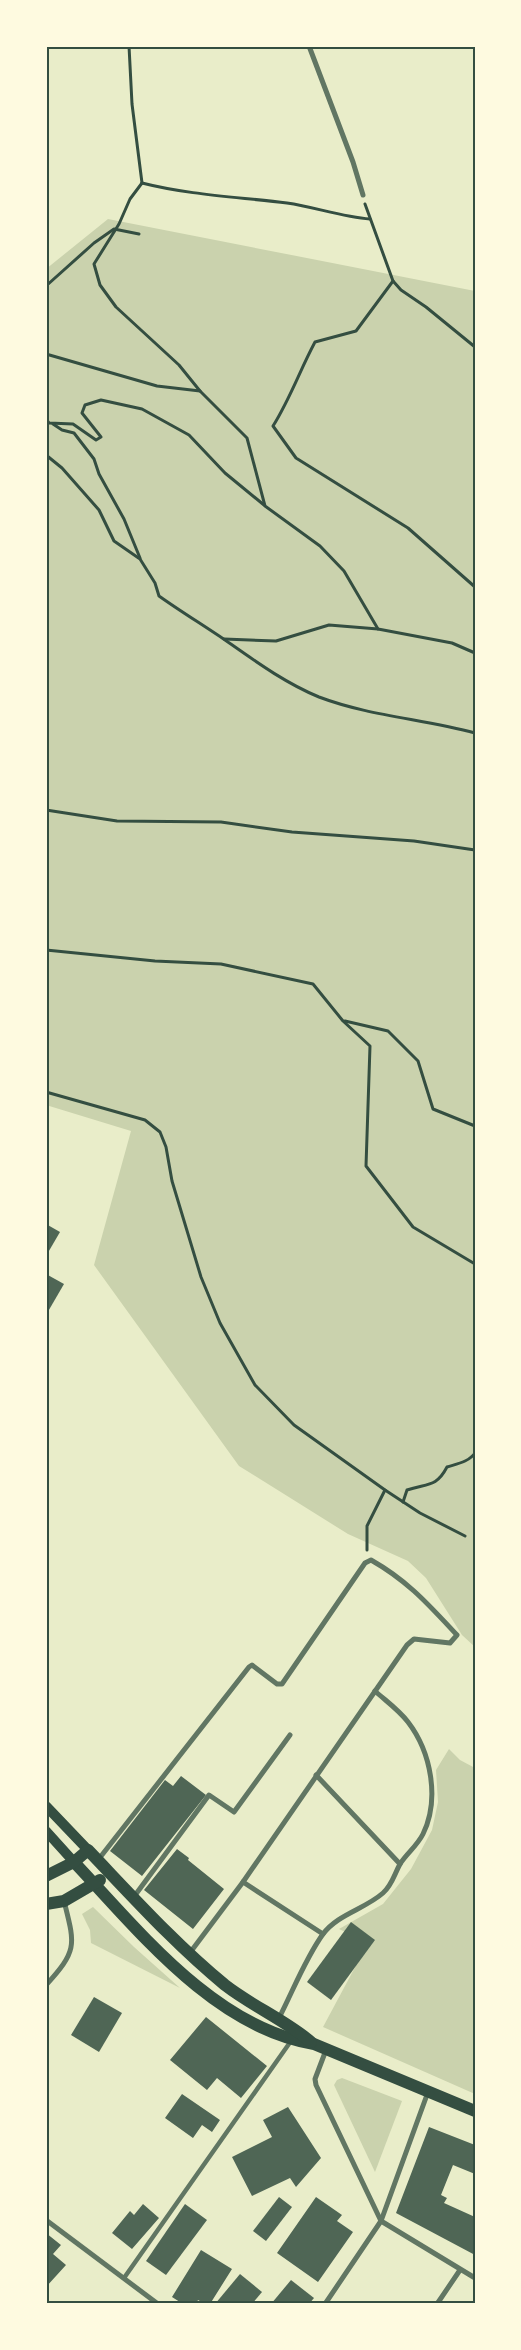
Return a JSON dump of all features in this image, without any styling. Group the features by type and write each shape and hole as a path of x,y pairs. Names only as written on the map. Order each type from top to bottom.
{"main road":[{"path":"46,1806 108,1873 190,1954 244,1999 320,2047"},
{"path":"46,1831 143,1937 195,1983 247,2020 291,2041 320,2047 475,2111"},
{"path":"46,1876 74,1862 88,1850"},
{"path":"46,1904 64,1901 94,1884 108,1873"}],"street":[{"path":"309,46 346,143 362,196"},
{"path":"98,1860 249,1667 252,1665 277,1684 282,1684 366,1564 371,1560 406,1582 457,1635 450,1644 432,1640 414,1640 407,1645 243,1882 190,1954"},
{"path":"278,2020 324,1934 337,1921 374,1900 392,1884 400,1864 416,1845 428,1821 432,1799 431,1781 424,1751 408,1721 375,1691"},
{"path":"133,1898 209,1795 234,1812 290,1735"},
{"path":"316,1775 400,1864"},
{"path":"243,1882 324,1934"},
{"path":"46,1985 72,1952 72,1933 64,1901"},
{"path":"124,2278 291,2041"},
{"path":"320,2047 315,2079 316,2085 381,2221 475,2278"},
{"path":"326,2304 381,2221 428,2091"},
{"path":"46,2220 158,2304"},
{"path":"437,2304 460,2270"}],"path":[{"path":"129,46 132,104 142,183 94,264 100,286 116,307 179,365 200,391 247,438 265,506"},
{"path":"142,183 237,198 288,203 350,217 370,219"},
{"path":"362,196 392,280 401,290 426,306 475,347"},
{"path":"46,286 94,243 114,229 138,234"},
{"path":"392,280 356,331 315,342 300,370 286,404 272,426 296,458 408,528 475,587"},
{"path":"46,354 157,386 200,391"},
{"path":"52,423 73,424 96,440 101,437 82,413 85,405 101,400 142,409 189,435 225,473 265,506 320,546 344,571 378,629"},
{"path":"46,420 62,430 74,432 94,459 99,474 124,519 140,559 155,583 159,596 287,682 320,697 357,709 440,724 475,733"},
{"path":"46,455 62,468 99,510 114,541 140,559"},
{"path":"222,638 276,641 329,624 378,629 452,643 475,652"},
{"path":"46,810 117,821 221,822 292,832 414,841 475,850"},
{"path":"46,950 156,961 221,964 313,984 344,1020 370,1046 366,1166 413,1227 475,1264"},
{"path":"344,1020 388,1031 418,1061 433,1109 475,1126"},
{"path":"46,1092 145,1120 160,1132 166,1147 172,1181 201,1277 220,1323 255,1385 294,1426 384,1490 420,1513 465,1536"},
{"path":"403,1502 407,1490 433,1484 441,1479 447,1467 462,1463 475,1453"},
{"path":"371,1560 366,1549 367,1526 384,1490"}],"green space":[{"path":"108,219 475,291 475,1647 462,1635 426,1578 408,1561 348,1534 239,1466 94,1265 131,1131 46,1105 46,269"},
{"path":"449,1749 460,1760 475,1768 475,2094 323,2027 368,1943 339,1929 383,1904 411,1869 432,1830 438,1802 436,1770"},
{"path":"93,1907 180,1988 91,1943 90,1930 82,1914"},
{"path":"342,2078 402,2101 375,2172 334,2085 337,2080"}],"building":[{"path":"46,1224 60,1232 46,1256"},
{"path":"46,1274 64,1284 46,1315"},
{"path":"181,1776 206,1795 142,1876 110,1851 165,1780 173,1786"},
{"path":"177,1849 224,1889 193,1929 144,1890"},
{"path":"351,1922 375,1940 331,2000 307,1982"},
{"path":"94,1997 122,2013 99,2052 71,2035"},
{"path":"206,2017 267,2066 241,2098 217,2078 207,2090 170,2060"},
{"path":"182,2094 220,2120 212,2132 202,2125 193,2138 165,2118"},
{"path":"288,2107 321,2158 296,2187 290,2178 252,2196 232,2157 272,2137 263,2120"},
{"path":"429,2127 475,2145 475,2174 453,2165 441,2195 447,2198 444,2203 475,2217 475,2255 396,2213"},
{"path":"279,2197 292,2207 266,2241 253,2231"},
{"path":"316,2197 342,2215 337,2221 353,2232 318,2282 277,2253"},
{"path":"143,2204 159,2218 132,2249 112,2233 130,2211 134,2215"},
{"path":"185,2204 207,2220 166,2275 146,2261"},
{"path":"46,2233 61,2245 53,2254 66,2265 46,2287"},
{"path":"201,2250 232,2269 210,2304 205,2304 198,2300 196,2304 183,2304 172,2297"},
{"path":"240,2274 262,2292 252,2304 215,2304"},
{"path":"291,2280 314,2298 309,2304 271,2304"}]}
